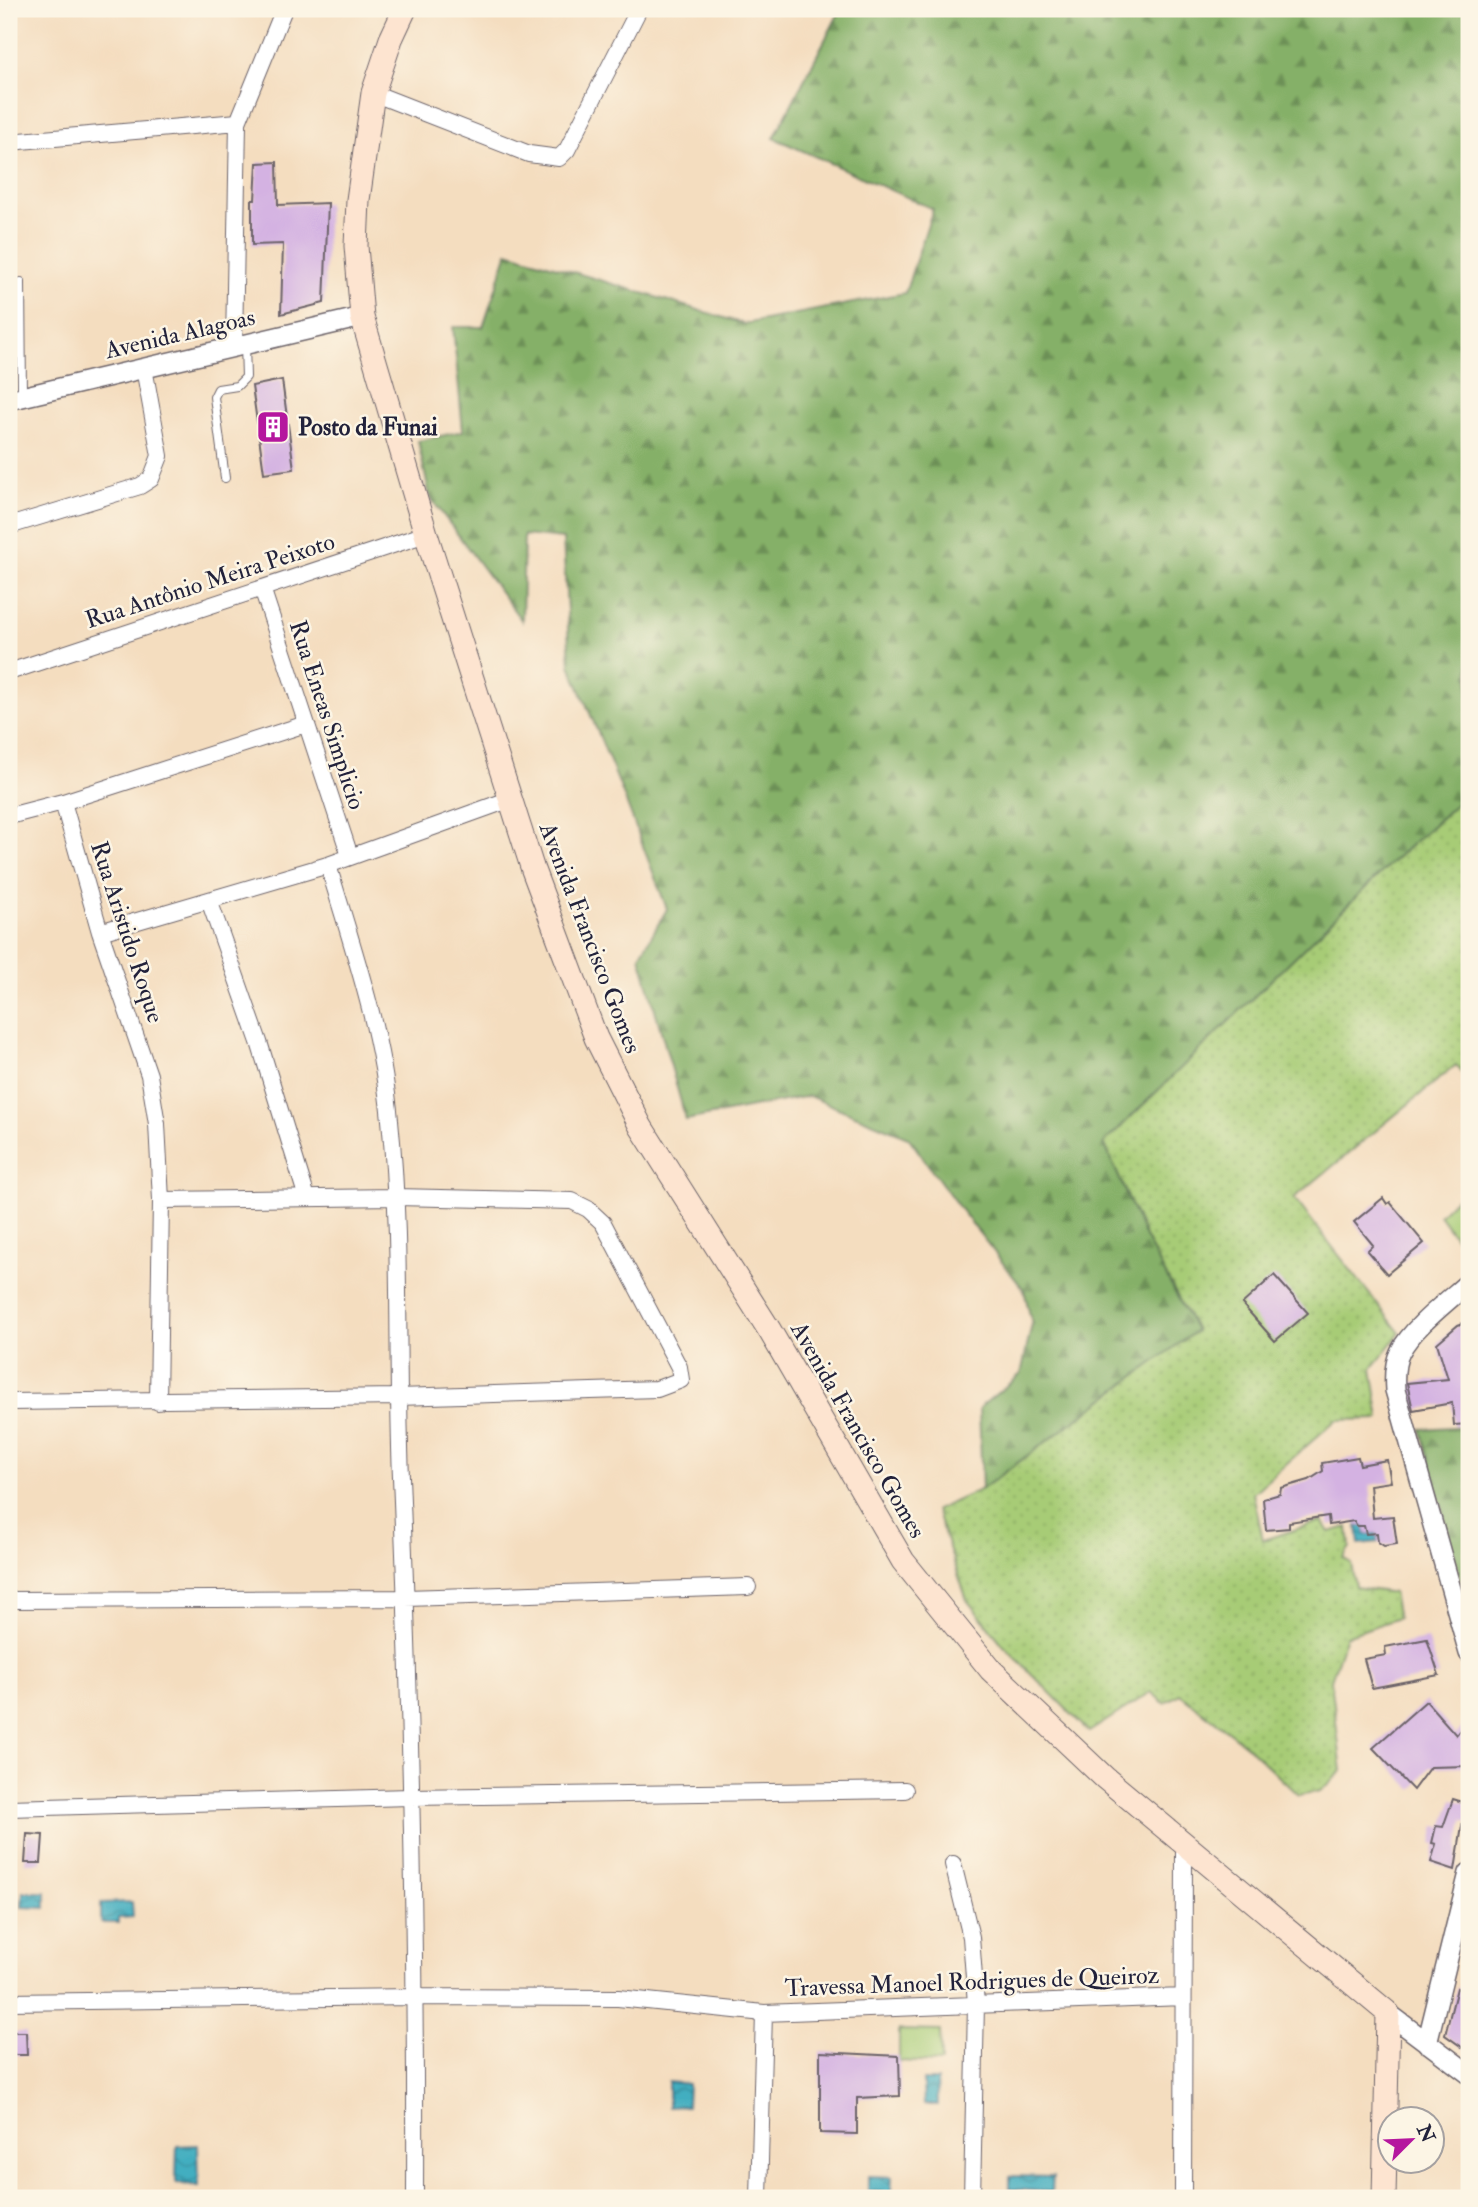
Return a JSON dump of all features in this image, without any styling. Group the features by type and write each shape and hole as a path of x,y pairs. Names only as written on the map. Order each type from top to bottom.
{"main road":[{"name":"Avenida Francisco Gomes","path":"405,9 391,39 373,93 358,200 356,246 362,317 426,534 533,870 596,1038 641,1127 770,1331 903,1561 991,1670 1105,1778 1388,2013"},
{"path":"1384,2198 1388,2013"}],"street":[{"path":"239,344 238,122 284,9"},
{"path":"373,93 529,154 559,158 567,150 639,9"},
{"path":"9,142 238,122"},
{"name":"Avenida Alagoas","path":"15,398 362,317"},
{"path":"9,526 140,486 151,479 160,456 144,368"},
{"name":"Rua Antônio Meira Peixoto","path":"9,672 426,534"},
{"name":"Rua Eneas Simplicio","path":"262,588 350,856"},
{"path":"9,816 63,802 306,724"},
{"path":"100,932 328,865 511,799"},
{"name":"Rua Aristido Roque","path":"63,802 100,932 149,1075 157,1124 161,1200 158,1402"},
{"path":"328,865 370,1005 390,1117 396,1197 398,1397 416,1997 415,2198"},
{"path":"209,900 259,1042 307,1198"},
{"path":"9,1402 158,1402 657,1390 681,1380 679,1367 603,1223 588,1209 572,1201 396,1197 161,1200"},
{"path":"1469,1282 1418,1330 1400,1352 1394,1371 1395,1390 1469,1653"},
{"path":"9,1600 406,1598 748,1587"},
{"path":"9,1808 411,1797 905,1790"},
{"path":"1183,2198 1184,1846"},
{"path":"953,1864 971,1937 976,2004 972,2198"},
{"path":"1427,2043 1469,1873"},
{"name":"Travessa Manoel Rodrigues de Queiroz","path":"9,2002 416,1997 618,1998 764,2014 1183,1997"},
{"path":"1388,2013 1469,2074"},
{"path":"759,2198 764,2014"}],"lane":[{"path":"15,398 21,282"},
{"path":"225,478 214,397 218,389 237,386 246,377 239,344"}],"green space":[{"path":"841,9 1469,9 1469,792 1391,863 1104,1143 1145,1237 1196,1331 982,1489 979,1408 1021,1374 1032,1324 1024,1290 908,1137 809,1096 686,1120 640,956 667,909 570,665 563,539 524,535 522,621 430,497 418,441 463,431 453,327 483,327 508,252 744,324 905,293 933,209 774,138"},
{"path":"1469,792 1469,1082 1456,1065 1294,1198 1400,1333 1372,1369 1380,1419 1336,1420 1253,1493 1263,1540 1322,1521 1329,1532 1348,1527 1350,1547 1343,1558 1351,1563 1355,1587 1393,1593 1398,1618 1346,1636 1331,1680 1342,1771 1320,1791 1298,1795 1248,1747 1180,1694 1164,1703 1151,1692 1089,1732 1004,1646 967,1600 936,1510 982,1489 1196,1331 1145,1237 1104,1143 1391,863"},
{"path":"1466,1189 1469,1193 1469,1256 1439,1215"},
{"path":"1469,1426 1469,1613 1421,1429"},
{"path":"899,2030 940,2031 941,2063 899,2061"}],"water":[{"path":"1357,1526 1364,1526 1366,1534 1377,1533 1378,1542 1359,1544"},
{"path":"23,1892 46,1892 46,1908 22,1907"},
{"path":"132,1902 133,1917 118,1918 118,1923 101,1923 101,1903"},
{"path":"923,2080 937,2080 938,2105 924,2105"},
{"path":"668,2082 688,2084 687,2106 668,2107"},
{"path":"198,2145 199,2186 176,2183 177,2146"},
{"path":"868,2176 892,2177 891,2193 868,2191"},
{"path":"1010,2176 1053,2177 1052,2192 1010,2189"}],"building":[{"path":"277,162 278,205 328,203 324,303 281,314 283,244 252,245 252,200 255,200 257,163"},
{"name":"Posto da Funai","path":"282,380 294,469 264,473 252,386"},
{"path":"1383,1198 1387,1204 1390,1202 1424,1243 1387,1274 1367,1251 1373,1245 1354,1222"},
{"path":"1274,1275 1308,1313 1275,1341 1242,1304"},
{"path":"1469,1321 1469,1424 1454,1425 1452,1403 1413,1410 1407,1383 1448,1379 1437,1343 1458,1325"},
{"path":"1358,1457 1360,1465 1387,1460 1391,1482 1370,1485 1373,1518 1393,1516 1397,1544 1384,1546 1378,1542 1377,1533 1366,1534 1364,1526 1357,1526 1354,1521 1329,1525 1328,1516 1289,1522 1289,1528 1266,1530 1263,1499 1280,1494 1281,1488 1309,1480 1323,1471 1322,1463"},
{"path":"1427,1639 1439,1675 1372,1688 1364,1659 1386,1655 1385,1647"},
{"path":"1426,1701 1456,1735 1469,1719 1469,1766 1430,1767 1413,1790 1373,1748"},
{"path":"1453,1799 1469,1804 1469,1822 1463,1820 1455,1870 1431,1862 1436,1844 1432,1843 1436,1826 1443,1827"},
{"path":"27,1834 43,1835 41,1863 25,1863"},
{"path":"1466,1967 1469,1968 1469,2052 1445,2035 1457,1988 1459,1989"},
{"path":"9,2032 26,2032 27,2055 9,2055"},
{"path":"820,2052 899,2056 900,2096 857,2098 857,2134 820,2133"}],"place":[{"name":"Posto da Funai","path":"273,427"}]}
